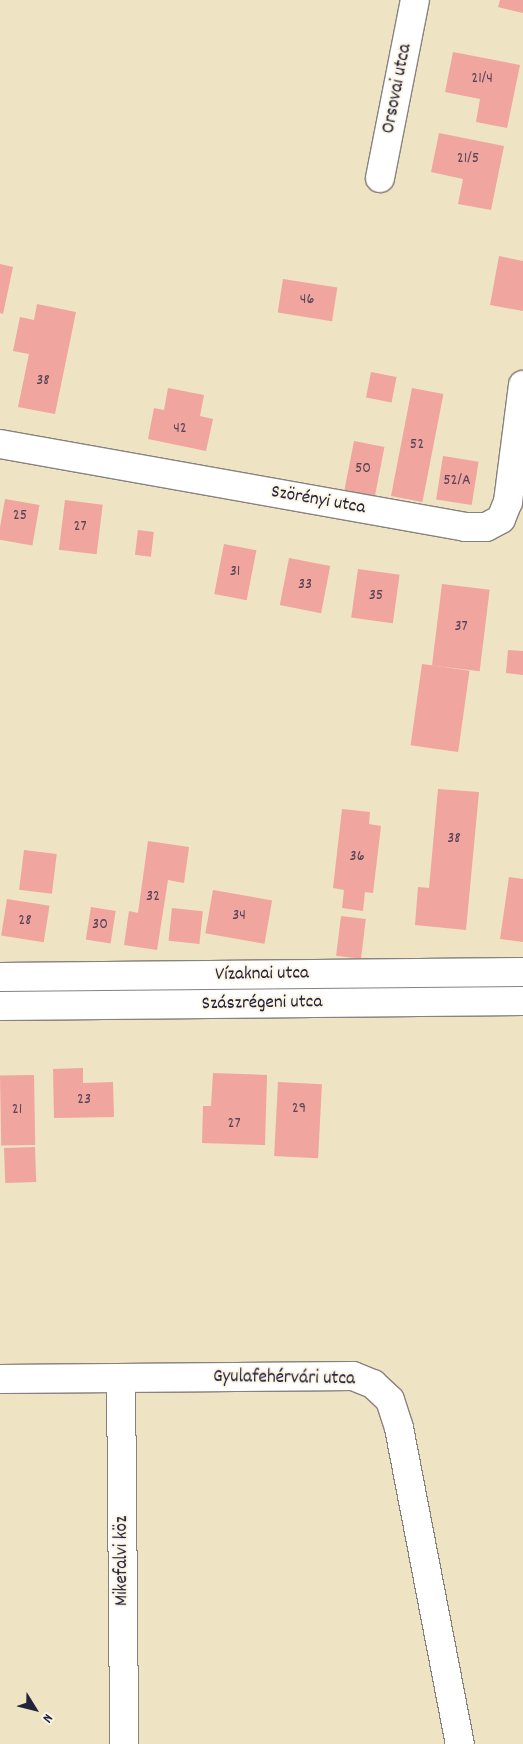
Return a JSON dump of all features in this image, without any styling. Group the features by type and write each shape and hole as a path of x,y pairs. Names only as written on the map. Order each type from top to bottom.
{"street":[{"name":"Orsovai utca","path":"380,178 415,0"},
{"name":"Szörényi utca","path":"0,444 465,527 486,527 501,519 508,502 523,385"},
{"name":"Vízaknai utca","path":"0,977 523,972"},
{"name":"Szászrégeni utca","path":"0,1006 523,1001"},
{"name":"Gyulafehérvári utca","path":"0,1379 353,1376 373,1384 390,1400 400,1428 460,1744"},
{"name":"Mikefalvi köz","path":"121,1378 124,1744"}],"building":[{"path":"500,0 523,0 523,13 498,7"},
{"path":"453,52 520,65 507,128 476,122 480,99 445,92"},
{"path":"439,133 504,146 491,210 458,204 463,179 431,172"},
{"path":"499,256 523,261 523,311 490,305"},
{"path":"0,264 13,267 3,314 0,313"},
{"path":"283,279 337,288 332,321 278,313"},
{"path":"37,304 76,312 55,414 18,407 29,354 13,351 20,317 34,320"},
{"path":"371,372 397,377 392,402 366,398"},
{"path":"168,388 204,395 200,416 213,419 206,451 148,439 154,408 164,410"},
{"path":"412,388 443,394 422,502 391,496"},
{"path":"354,441 384,447 375,496 344,490"},
{"path":"443,456 479,462 472,505 436,499"},
{"path":"5,499 39,505 32,545 0,540 0,527"},
{"path":"65,500 103,505 97,554 59,550"},
{"path":"138,530 154,532 151,557 135,555"},
{"path":"224,544 256,550 247,600 214,594"},
{"path":"289,558 330,566 321,613 280,605"},
{"path":"358,569 400,575 393,623 351,618"},
{"path":"442,584 490,590 480,671 432,665"},
{"path":"508,650 523,651 523,675 506,673"},
{"path":"422,664 470,671 458,752 411,745"},
{"path":"438,789 479,792 466,930 415,925 418,887 429,888"},
{"path":"342,809 370,812 369,824 381,826 373,893 365,892 363,911 342,908 344,890 333,888"},
{"path":"148,841 189,847 184,883 168,880 157,950 124,945 129,911 138,913"},
{"path":"24,850 57,854 52,894 19,890"},
{"path":"509,877 523,879 523,942 500,939"},
{"path":"213,890 272,900 264,944 205,933"},
{"path":"7,899 49,906 44,942 1,936"},
{"path":"91,907 116,911 111,944 86,940"},
{"path":"172,908 203,911 199,944 169,941"},
{"path":"341,916 366,919 361,959 336,956"},
{"path":"83,1068 83,1083 113,1082 114,1117 54,1118 53,1069"},
{"path":"213,1073 267,1075 265,1145 202,1143 203,1106 211,1106"},
{"path":"34,1075 35,1145 1,1146 0,1076"},
{"path":"278,1082 322,1084 318,1158 274,1156"},
{"path":"35,1147 36,1182 5,1183 4,1148"}]}
